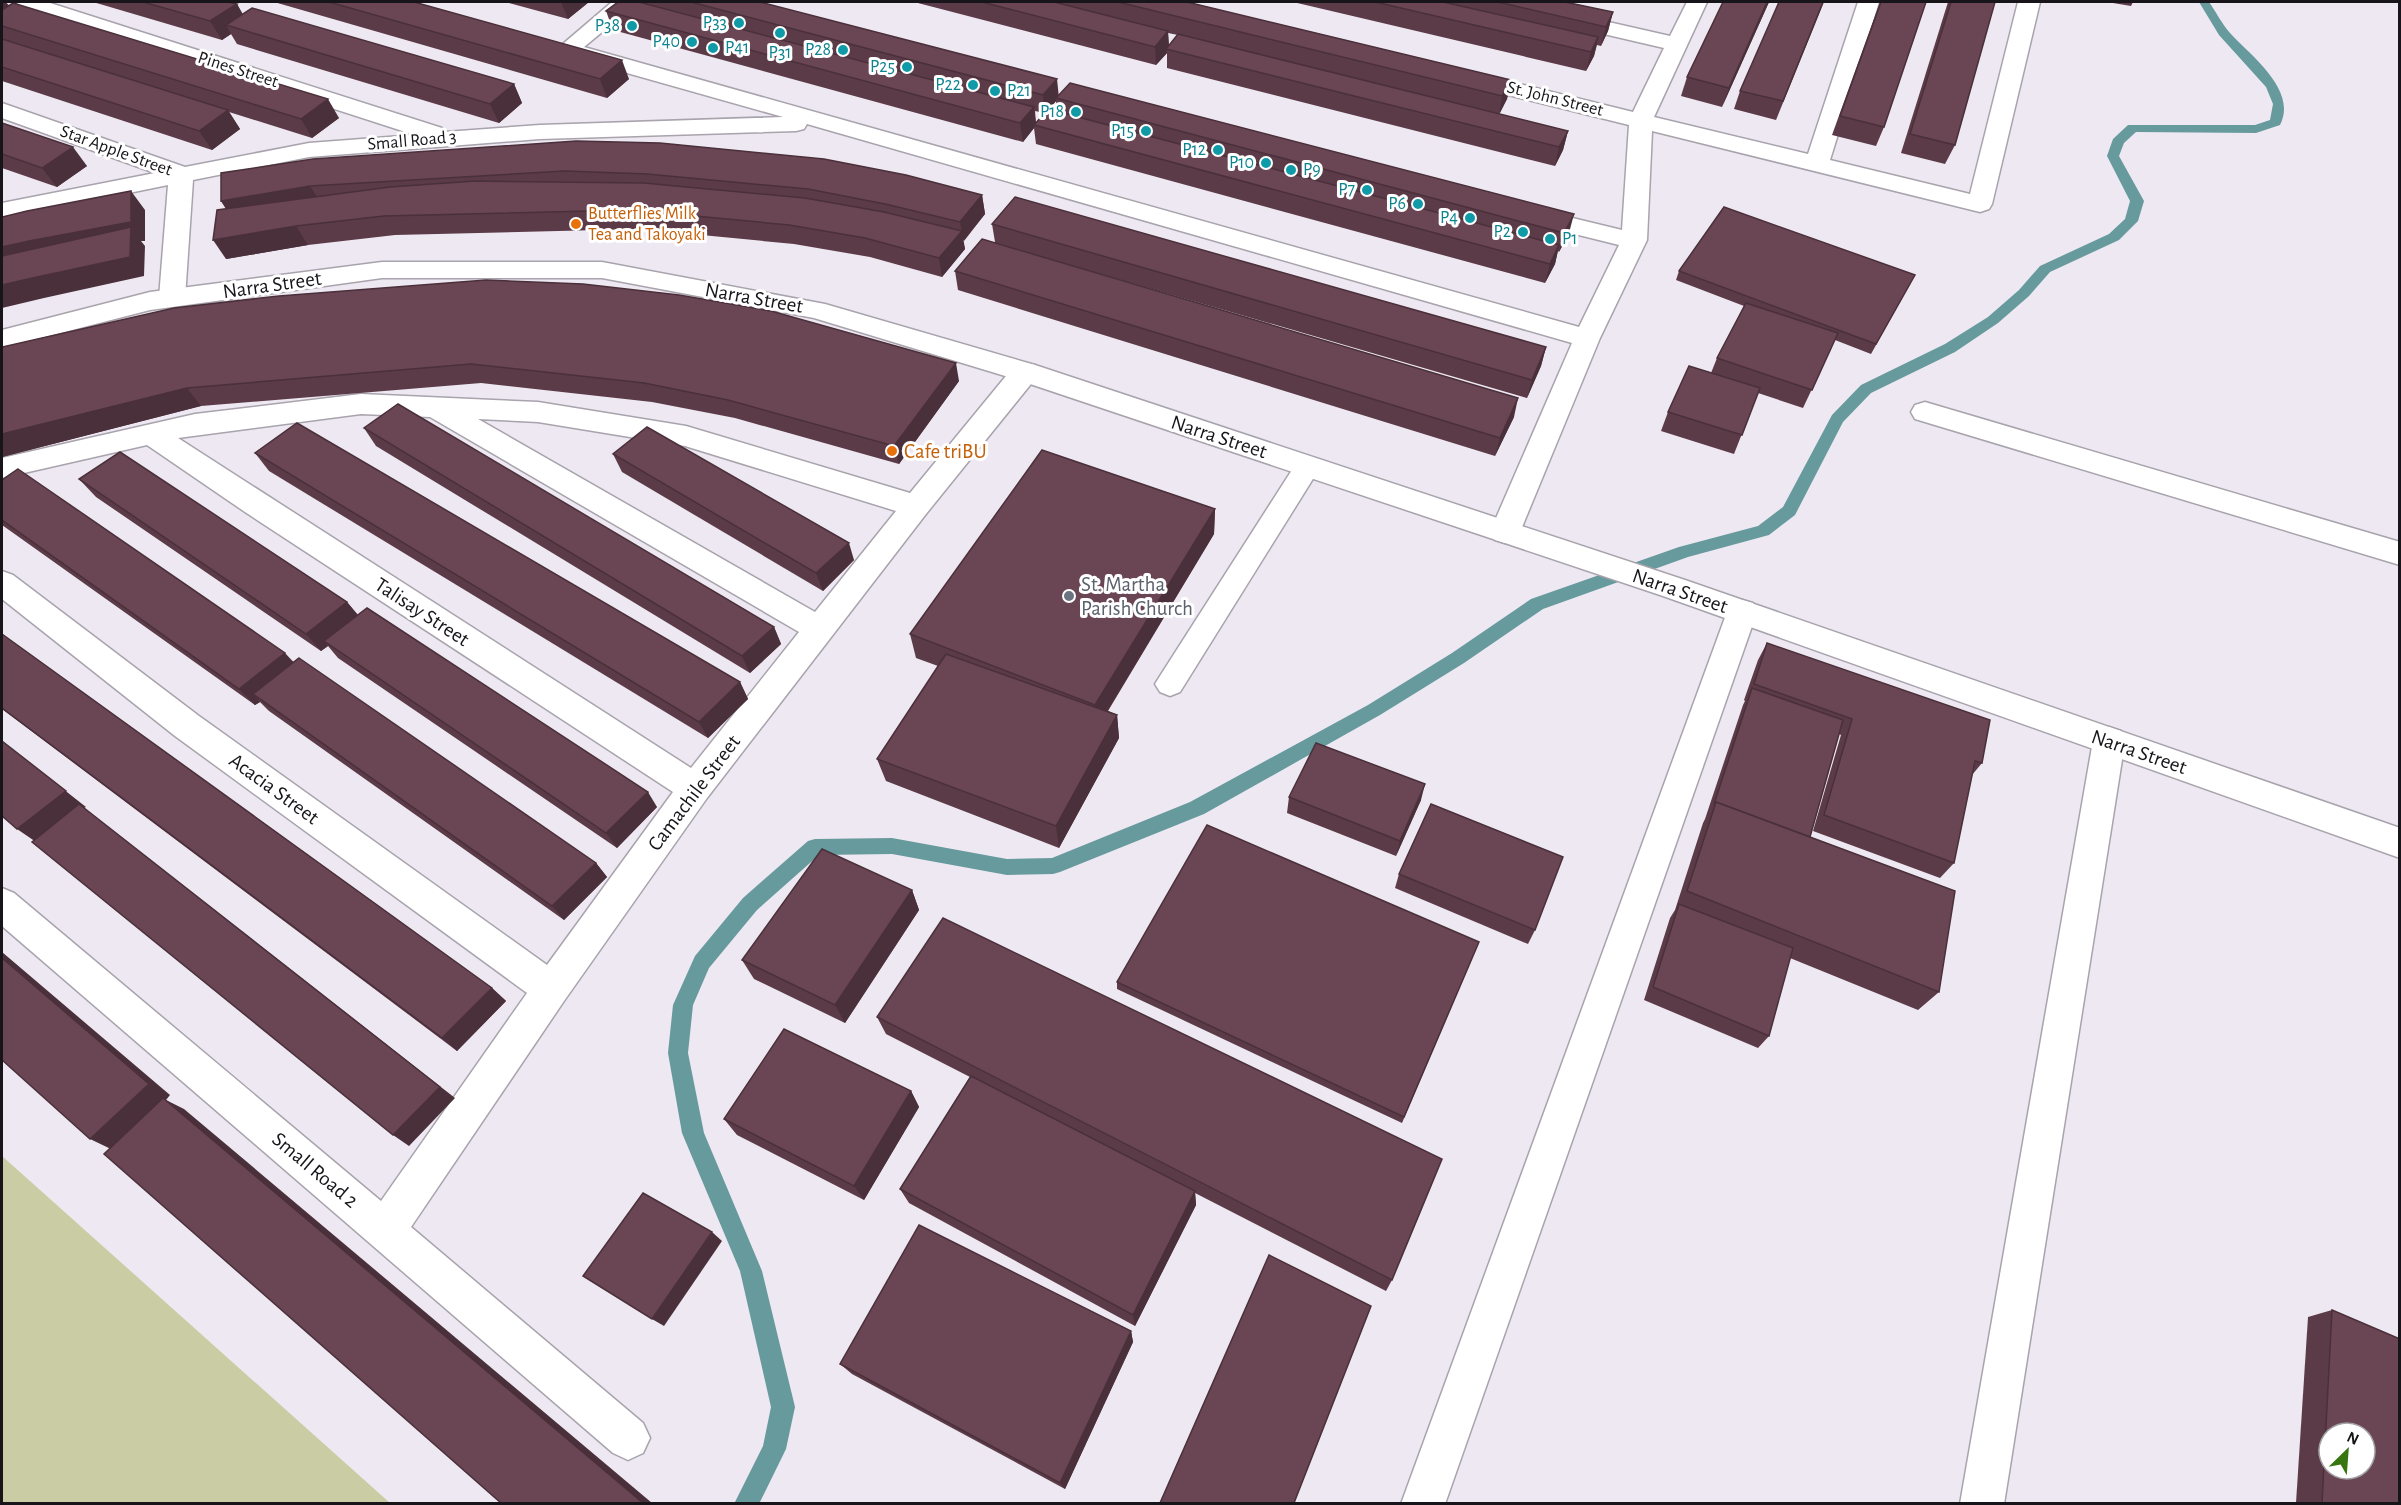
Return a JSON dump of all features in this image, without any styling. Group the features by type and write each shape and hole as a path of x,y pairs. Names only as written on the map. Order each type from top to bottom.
{"street":[{"name":"Pines Street","path":"27,2 449,138"},
{"path":"568,49 624,2"},
{"path":"1496,2 1677,44"},
{"path":"1505,532 1587,338 1635,240 1641,120 1697,2"},
{"path":"1817,162 1869,2"},
{"name":"St. John Street","path":"1444,72 1817,162 1980,204 2029,2"},
{"path":"545,43 1587,338"},
{"name":"Star Apple Street","path":"2,110 181,174 172,298"},
{"name":"Small Road 3","path":"2,211 309,150 449,138 828,123"},
{"path":"1506,209 1598,234 1635,240"},
{"name":"Narra Street","path":"2,339 150,301 382,270 602,270 816,310 1025,372 1674,588 2400,843"},
{"name":"Camachile Street","path":"385,1230 551,989 695,788 916,506 1025,372"},
{"path":"2,468 195,424 361,404 436,407 538,412 686,436 916,506"},
{"path":"436,407 819,629"},
{"path":"1925,412 2400,554"},
{"name":"Talisay Street","path":"151,434 255,504 695,788"},
{"name":"Acacia Street","path":"2,583 187,726 551,989"},
{"path":"1423,1503 1742,612"},
{"path":"1982,1503 2109,741"},
{"name":"Small Road 2","path":"2,904 628,1438"}],"lane":[{"path":"1170,684 1308,466"}],"green space":[{"path":"2,1156 390,1503 2,1503"}],"building":[{"path":"143,2 228,2 237,4 210,21"},
{"path":"329,2 414,2 622,60 600,79"},
{"path":"618,2 639,2 1034,107 1020,123 606,11"},
{"path":"691,2 760,2 1057,79 1043,95"},
{"path":"982,2 1054,2 1168,31 1155,47"},
{"path":"1118,2 1187,2 1511,80 1502,96"},
{"path":"1375,2 1443,2 1598,37 1591,52"},
{"path":"1498,2 1565,2 1613,12 1606,27"},
{"path":"1723,2 1767,2 1729,88 1687,77"},
{"path":"1779,2 1823,2 1783,101 1740,91"},
{"path":"1881,2 1926,2 1884,127 1840,116"},
{"path":"1951,2 1995,2 1955,145 1910,134"},
{"path":"13,3 328,99 301,119 2,26 2,10"},
{"path":"252,8 514,84 490,104 226,25"},
{"path":"1178,34 1568,131 1559,147 1166,49"},
{"path":"2,39 228,110 199,131 2,67"},
{"path":"1070,83 1574,214 1564,233 1056,98"},
{"path":"1048,109 1559,245 1550,264 1034,125"},
{"path":"2,123 73,147 42,168 2,154"},
{"path":"576,141 660,143 824,159 906,175 982,195 960,222 808,189 647,174 565,171 310,186 221,201 221,173 313,159"},
{"path":"475,181 644,183 805,198 884,212 962,231 939,258 865,238 789,225 632,210 384,216 296,226 213,240 217,210 390,187"},
{"path":"131,191 131,222 2,247 2,217"},
{"path":"1015,197 1546,347 1532,380 992,224"},
{"path":"1724,207 1915,275 1876,344 1679,271"},
{"path":"131,227 130,257 2,285 2,256"},
{"path":"982,239 1518,398 1500,438 955,271"},
{"path":"486,280 583,284 679,295 771,311 956,363 894,446 728,400 644,383 471,364 187,388 2,434 2,347 174,308 279,296"},
{"path":"1746,303 1838,333 1812,390 1717,358"},
{"path":"1689,366 1760,388 1742,435 1668,412"},
{"path":"398,404 774,627 742,656 364,428"},
{"path":"297,423 740,682 699,722 255,453"},
{"path":"647,427 849,543 816,573 613,454"},
{"name":"St. Martha Parish Church","path":"1042,450 1215,509 1095,705 910,634"},
{"path":"120,452 347,602 306,634 79,479"},
{"path":"18,469 285,653 239,689 2,520 2,480"},
{"path":"367,608 648,792 606,833 324,641"},
{"path":"2,634 492,988 442,1038 2,708"},
{"path":"1767,643 1990,720 1982,763 1975,761 1954,863 1824,815 1852,719 1754,684"},
{"path":"946,654 1117,715 1056,826 877,759"},
{"path":"299,658 596,863 552,906 253,694"},
{"path":"1752,688 1843,720 1810,837 1716,802 1714,804"},
{"path":"2,741 66,791 17,829 2,816"},
{"path":"1316,743 1425,784 1400,841 1289,797"},
{"path":"1716,802 1955,891 1939,992 1687,891"},
{"path":"79,804 440,1087 393,1135 32,842"},
{"path":"1431,804 1563,857 1535,930 1399,874"},
{"path":"1207,825 1479,942 1404,1117 1117,982"},
{"path":"822,849 912,890 835,1005 742,960"},
{"path":"1679,904 1793,948 1769,1036 1653,987"},
{"path":"943,918 1442,1159 1392,1280 877,1017"},
{"path":"2,958 149,1084 90,1139 2,1060"},
{"path":"784,1029 911,1091 854,1186 724,1119"},
{"path":"971,1076 1195,1191 1133,1315 900,1189"},
{"path":"163,1098 643,1503 501,1503 104,1154"},
{"path":"643,1193 712,1232 652,1319 583,1276"},
{"path":"919,1225 1131,1331 1060,1483 840,1364"},
{"path":"1269,1255 1371,1306 1294,1503 1160,1503"},
{"path":"2332,1310 2400,1339 2400,1503 2322,1503 2323,1481 2377,1481 2377,1421 2326,1421"}],"waterway":[{"path":"746,1504 774,1449 783,1407 751,1271 693,1133 678,1053 683,1005 702,962 750,904 815,847 892,846 1007,867 1053,866 1197,808 1374,710 1458,658 1537,604 1685,551 1763,531 1789,511 1837,419 1866,389 1950,348 1993,320 2024,293 2045,269 2114,237 2131,221 2137,201 2113,156 2118,142 2133,128 2256,129 2276,122 2279,104 2272,86 2223,32 2204,2"}],"place":[{"name":"P33","path":"739,23"},
{"name":"P38","path":"632,26"},
{"name":"P31","path":"780,33"},
{"name":"P40","path":"692,42"},
{"name":"P41","path":"713,48"},
{"name":"P28","path":"843,50"},
{"name":"P25","path":"907,67"},
{"name":"P22","path":"973,85"},
{"name":"P21","path":"995,91"},
{"name":"P18","path":"1076,112"},
{"name":"P15","path":"1146,131"},
{"name":"P12","path":"1218,150"},
{"name":"P10","path":"1266,163"},
{"name":"P9","path":"1291,170"},
{"name":"P7","path":"1367,190"},
{"name":"P6","path":"1418,204"},
{"name":"P4","path":"1470,218"},
{"name":"Butterflies Milk Tea and Takoyaki","path":"576,224"},
{"name":"P2","path":"1523,232"},
{"name":"P1","path":"1550,239"},
{"name":"Cafe triBU","path":"892,451"},
{"name":"St. Martha Parish Church","path":"1069,596"}]}
